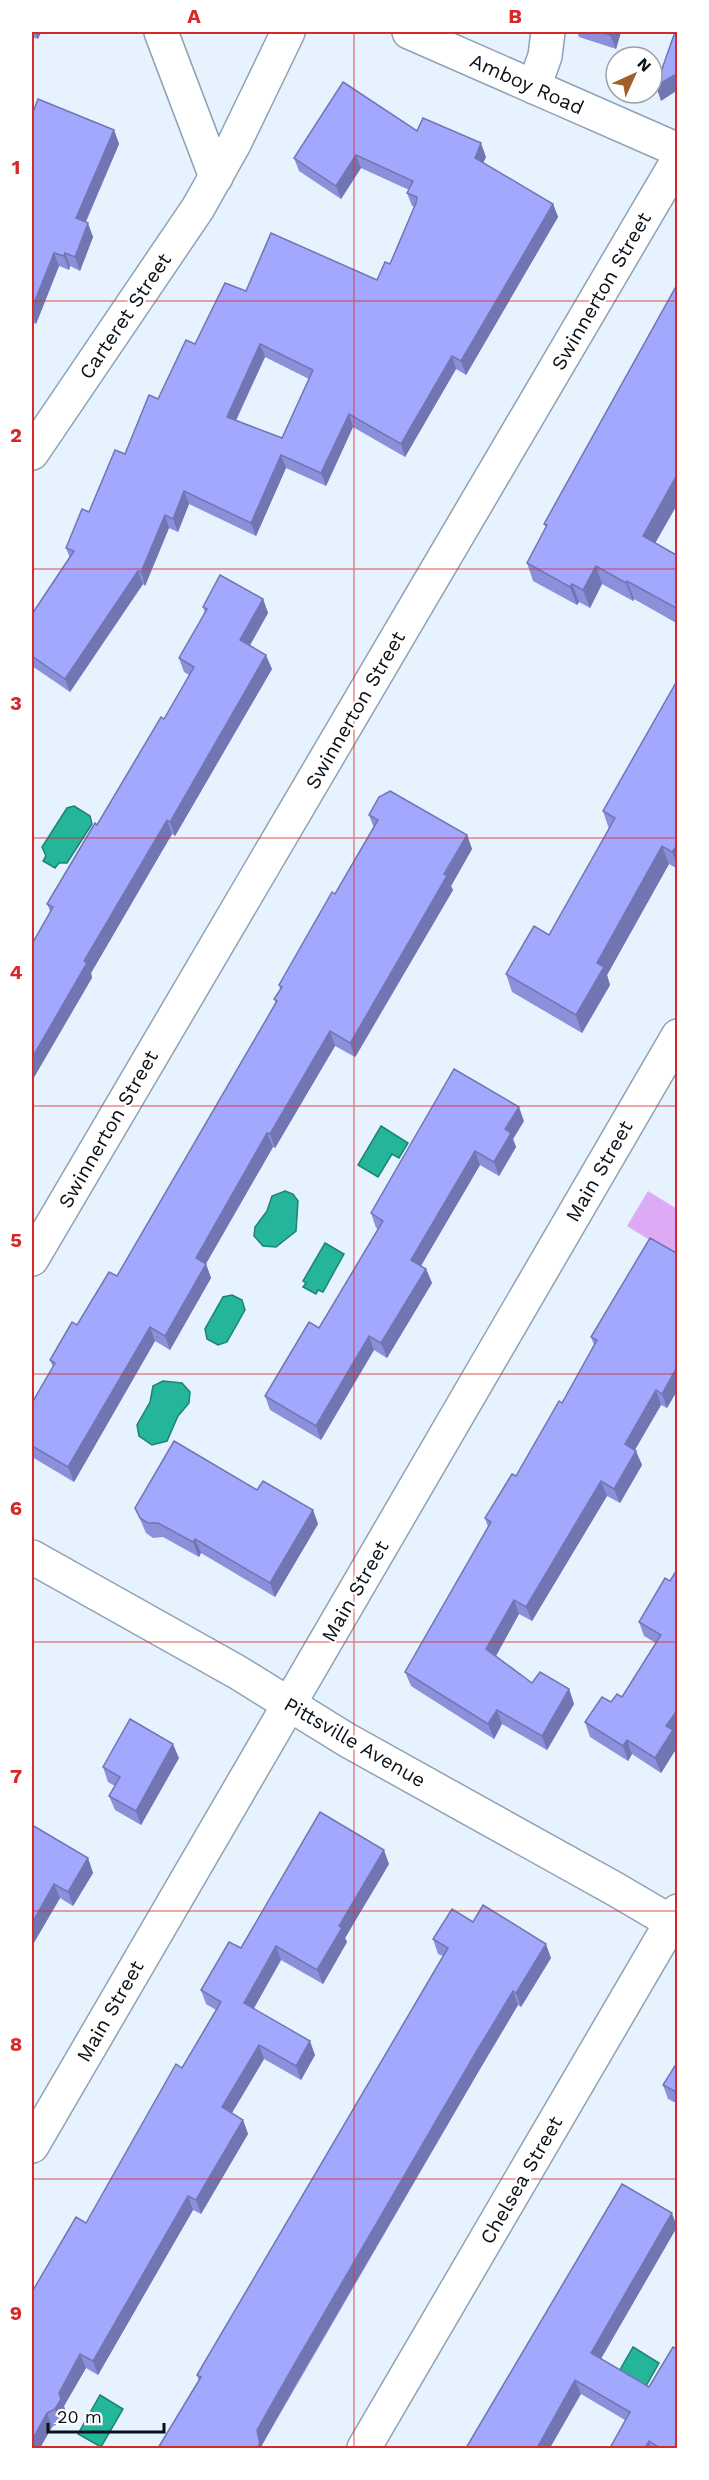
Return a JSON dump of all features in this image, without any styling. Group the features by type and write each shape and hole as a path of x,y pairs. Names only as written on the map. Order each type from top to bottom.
{"street":[{"path":"161,32 216,177"},
{"name":"Carteret Street","path":"32,453 177,240 216,177 288,32"},
{"name":"Amboy Road","path":"409,32 678,150"},
{"path":"534,87 545,56 548,32"},
{"name":"Swinnerton Street","path":"32,1259 678,160"},
{"name":"Main Street","path":"32,2146 678,1036"},
{"name":"Pittsville Avenue","path":"32,1557 227,1666 347,1740 675,1920"},
{"name":"Chelsea Street","path":"364,2448 675,1920"}],"shaded area":[{"path":"74,806 90,816 92,824 67,863 59,863 55,868 43,861 46,856 42,847 67,808"},
{"path":"381,1126 408,1143 399,1158 392,1154 378,1177 358,1165"},
{"path":"285,1191 293,1194 298,1201 296,1231 276,1247 263,1246 254,1236 255,1227 267,1211 272,1196"},
{"path":"648,1191 677,1209 677,1257 627,1226"},
{"path":"325,1243 344,1254 323,1292 318,1290 316,1294 303,1287 306,1283 303,1281"},
{"path":"232,1295 242,1300 245,1310 227,1342 218,1345 207,1339 205,1329 223,1297"},
{"path":"163,1381 182,1383 190,1392 189,1403 178,1416 167,1441 152,1445 139,1436 137,1425 150,1402 153,1386"},
{"path":"633,2347 659,2363 629,2416 602,2401"},
{"path":"100,2395 123,2409 101,2447 78,2434"}],"building":[{"path":"675,32 678,32 678,73 664,81 664,63"},
{"path":"343,82 417,131 423,118 481,143 475,158 553,204 461,361 452,356 401,444 349,414 321,473 281,455 251,523 184,491 173,519 165,515 141,572 138,571 65,679 32,656 32,614 74,551 66,548 82,509 89,512 115,450 125,454 149,395 158,399 186,340 195,344 225,283 246,291 271,233 377,280 385,262 390,264 416,203 417,197 407,193 413,181 356,155 336,186 294,158","holes":["260,344 313,370 282,438 227,417"]},
{"path":"38,99 114,130 76,218 88,223 75,257 65,253 64,256 54,253 32,308 32,115"},
{"path":"678,283 678,473 643,536 678,556 678,609 596,566 583,590 572,584 570,587 527,563 547,525 544,524"},
{"path":"220,575 263,599 240,640 266,655 170,822 167,820 84,961 87,963 32,1058 32,944 53,907 47,904 161,717 164,719 194,667 179,658 207,609 203,607"},
{"path":"678,679 678,844 672,852 662,846 597,963 604,967 576,1015 506,974 534,926 549,935 615,818 603,811"},
{"path":"390,791 467,835 444,874 447,876 351,1042 330,1031 270,1134 267,1133 196,1258 206,1264 165,1336 150,1327 68,1467 32,1446 32,1403 55,1363 50,1360 72,1322 77,1325 109,1272 117,1276 277,1001 274,999 282,987 279,985 332,892 335,894 378,820 369,815 379,797"},
{"path":"454,1069 519,1107 505,1129 511,1133 494,1162 475,1151 411,1260 426,1269 381,1343 369,1336 316,1426 265,1396 309,1322 319,1328 383,1221 371,1213"},
{"path":"650,1238 678,1254 678,1365 662,1394 656,1390 625,1444 636,1451 614,1489 601,1481 526,1607 514,1600 486,1649 532,1683 540,1672 569,1689 542,1736 497,1710 488,1724 405,1672 491,1522 485,1518 512,1474 516,1476 559,1401 562,1403 597,1340 591,1337"},
{"path":"174,1441 257,1490 263,1481 313,1510 270,1583 195,1539 193,1542 158,1523 148,1523 140,1518 135,1508"},
{"path":"678,1568 678,1709 666,1726 673,1730 655,1758 627,1740 623,1746 585,1722 602,1697 611,1702 617,1694 622,1697 661,1635 639,1622 665,1578 670,1581"},
{"path":"130,1719 173,1744 136,1811 109,1796 120,1777 103,1767"},
{"path":"320,1812 384,1850 339,1926 342,1928 317,1970 276,1946 244,2003 310,2041 296,2066 259,2045 222,2107 243,2120 196,2200 188,2196 93,2361 80,2354 59,2393 61,2399 55,2409 47,2413 32,2440 32,2292 76,2217 86,2223 176,2064 182,2068 221,2002 201,1990 229,1942 241,1948"},
{"path":"32,1825 88,1858 68,1892 54,1884 32,1923"},
{"path":"483,1905 546,1944 516,1993 513,1991 475,2054 290,2372 257,2430 260,2444 257,2448 158,2448 201,2377 197,2375 448,1948 433,1939 452,1909 473,1922"},
{"path":"678,2061 678,2093 663,2085"},
{"path":"622,2184 672,2213 591,2353 649,2387 673,2347 678,2350 678,2448 660,2448 649,2441 645,2448 610,2448 630,2412 575,2380 537,2448 466,2448"}]}
